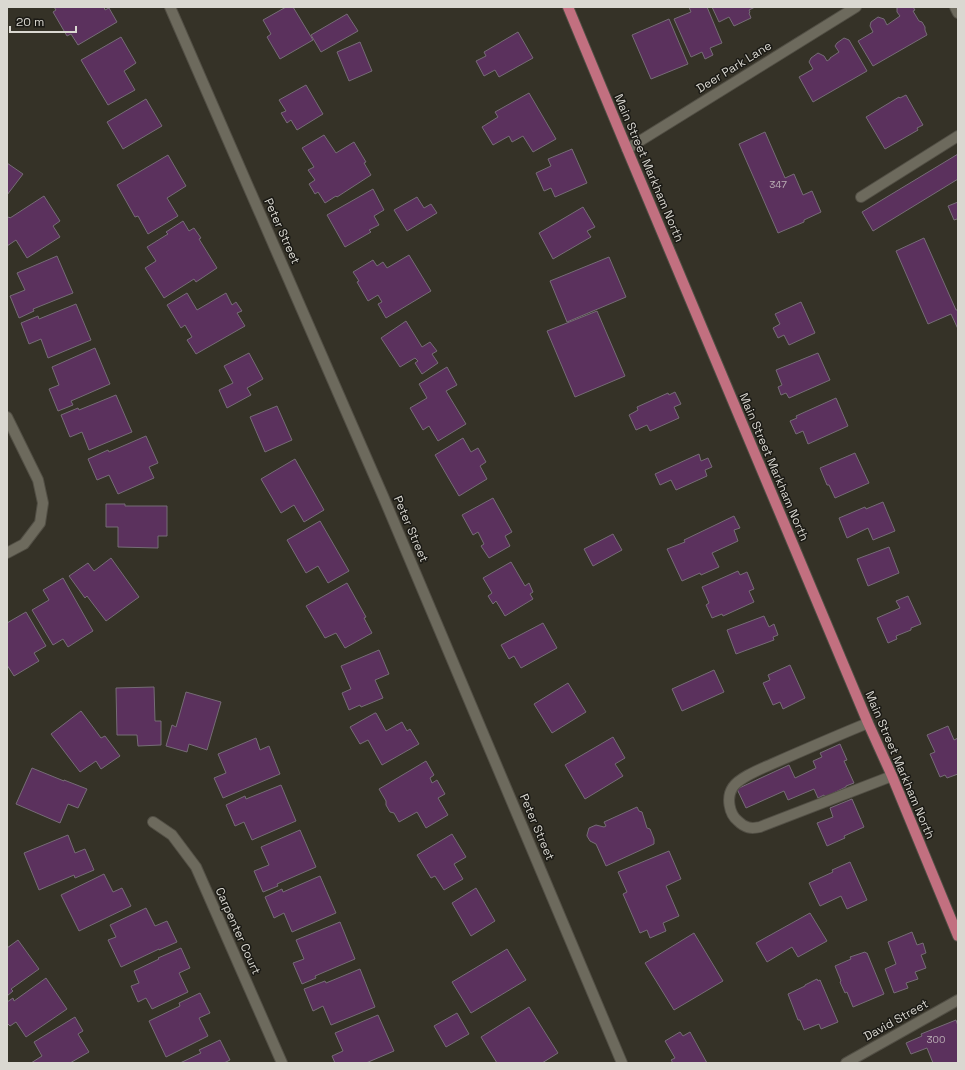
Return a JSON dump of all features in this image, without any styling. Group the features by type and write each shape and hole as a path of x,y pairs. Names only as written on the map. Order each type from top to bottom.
{"main road":[{"name":"Main Street Markham North","path":"568,7 958,936"}],"street":[{"name":"Peter Street","path":"170,7 383,496 622,1063"},
{"name":"Deer Park Lane","path":"627,150 856,7"},
{"path":"955,7 958,13"},
{"path":"861,197 958,136"},
{"path":"7,417 38,480 43,503 40,523 24,544 7,553"},
{"path":"868,723 803,750 741,780 733,788 729,798 730,809 736,820 744,826 752,828 760,827 892,776"},
{"name":"Carpenter Court","path":"153,822 172,835 196,867 282,1063"},
{"name":"David Street","path":"846,1063 958,1000"}],"building":[{"path":"54,7 104,7 105,10 109,8 117,22 78,45 71,34 67,36 53,12 56,10"},
{"path":"286,7 293,7 313,40 280,59 267,37 271,34 263,20"},
{"path":"689,7 707,7 722,43 710,48 713,55 705,59 702,52 691,57 674,19 691,12"},
{"path":"712,7 755,7 749,10 751,18 734,26 729,17 719,22"},
{"path":"897,7 913,7 915,10 913,11 919,21 922,22 925,27 927,35 873,66 858,41 873,32 870,26 871,22 878,17 884,19 887,25 900,16 897,12"},
{"path":"347,14 358,31 321,52 311,35"},
{"path":"669,19 688,64 651,79 632,35"},
{"path":"518,32 533,58 499,77 495,70 484,76 476,61 486,56 484,52"},
{"path":"121,37 136,63 124,71 135,90 108,105 81,60"},
{"path":"844,38 849,40 867,71 813,102 799,77 813,69 809,62 811,58 818,53 824,56 827,61 839,52 835,46"},
{"path":"360,42 372,71 349,81 337,52"},
{"path":"306,85 323,114 297,130 291,120 287,123 281,113 286,111 279,100"},
{"path":"529,93 556,139 533,152 523,136 512,142 509,136 493,145 482,127 498,117 495,112"},
{"path":"906,95 923,125 917,128 918,130 885,149 866,117 899,97 900,98"},
{"path":"146,99 162,126 123,149 107,122"},
{"path":"765,132 785,178 794,174 803,195 812,191 821,212 804,220 804,222 778,233 739,144"},
{"path":"324,135 336,153 354,142 366,162 364,163 371,175 325,203 318,192 315,194 309,184 315,180 308,170 314,167 302,148"},
{"path":"572,149 587,183 555,197 551,188 544,191 536,173 551,166 548,159"},
{"path":"958,154 958,179 873,231 862,212"},
{"path":"168,155 186,186 167,198 178,216 148,234 138,216 135,217 117,185"},
{"path":"7,163 23,174 7,195"},
{"path":"373,189 384,210 374,216 379,225 369,230 371,232 345,247 327,215"},
{"path":"44,196 60,221 53,226 60,237 27,258 16,240 7,246 7,218 10,218"},
{"path":"417,197 424,208 431,204 437,213 407,231 394,210"},
{"path":"958,202 958,221 957,219 954,220 948,206"},
{"path":"583,207 595,227 587,231 591,237 553,259 539,233"},
{"path":"183,221 189,231 194,228 217,268 196,282 194,279 164,298 145,268 156,261 147,247 168,234 166,232"},
{"path":"924,238 956,310 958,310 958,329 951,314 928,324 896,251"},
{"path":"409,255 431,291 386,318 378,304 382,302 378,295 368,301 353,272 373,260 377,266 383,262 387,268"},
{"path":"57,256 73,293 33,309 34,311 19,318 10,296 25,290 17,273"},
{"path":"609,257 626,297 567,322 550,281"},
{"path":"187,293 197,310 226,293 232,305 236,302 242,311 237,313 245,326 196,354 187,340 192,337 185,325 181,328 167,305"},
{"path":"801,302 815,333 789,345 784,335 778,338 773,328 780,324 775,314"},
{"path":"76,304 91,340 48,358 41,339 29,344 21,323 38,316 39,319"},
{"path":"597,311 625,376 575,397 547,331"},
{"path":"406,321 422,347 430,342 437,351 432,354 438,363 422,374 415,363 418,361 415,358 400,367 381,338"},
{"path":"95,348 110,384 71,401 73,405 58,411 49,389 59,385 52,367"},
{"path":"249,353 263,379 247,388 251,395 227,408 219,390 233,383 224,366"},
{"path":"818,353 830,380 789,398 786,393 781,395 778,387 782,385 776,370"},
{"path":"447,367 457,385 446,391 466,424 438,441 429,426 423,430 410,408 427,398 419,384"},
{"path":"675,392 681,404 674,407 679,418 650,431 647,425 636,430 629,415 638,410 637,407 668,393 669,395"},
{"path":"116,395 132,432 89,450 82,432 70,437 61,415 78,408 79,410"},
{"path":"836,398 848,426 808,444 803,431 796,434 790,421 797,418 796,416"},
{"path":"277,406 292,440 265,452 250,417"},
{"path":"146,436 158,463 149,467 154,478 118,494 109,475 97,480 88,459 108,450 109,452"},
{"path":"463,438 471,452 478,448 486,462 480,466 487,479 459,496 435,455"},
{"path":"855,453 869,483 835,498 829,485 827,485 820,468"},
{"path":"699,454 701,461 708,458 712,467 705,470 707,476 676,490 671,480 660,485 655,474"},
{"path":"295,459 324,510 304,522 294,505 281,513 261,479"},
{"path":"493,498 512,532 505,536 510,546 489,558 481,546 484,544 478,532 473,535 462,515"},
{"path":"883,502 895,531 873,540 868,528 847,538 839,518 865,507 866,509"},
{"path":"106,504 125,504 125,506 167,506 167,536 158,536 158,548 118,547 118,527 106,527"},
{"path":"734,516 740,528 734,530 738,541 712,553 719,567 682,581 667,549 685,542 684,540"},
{"path":"320,521 349,571 328,583 318,566 306,573 287,540"},
{"path":"613,534 622,550 593,566 584,549"},
{"path":"889,547 899,573 868,586 857,559"},
{"path":"111,558 139,597 106,621 87,596 85,598 69,576 88,563 94,571"},
{"path":"511,562 525,586 529,583 533,592 530,594 533,599 505,616 496,601 493,604 488,596 492,593 483,578"},
{"path":"738,571 740,575 747,572 754,589 749,591 754,602 723,616 722,614 712,618 706,605 709,603 702,587"},
{"path":"63,578 93,631 68,647 63,639 53,645 32,610 49,600 43,590"},
{"path":"347,583 366,617 364,618 372,633 345,648 336,633 325,638 306,606"},
{"path":"908,596 921,624 896,636 897,639 888,643 877,618 900,608 896,601"},
{"path":"26,612 46,646 34,653 39,661 14,676 7,665 7,623"},
{"path":"764,616 769,627 774,624 778,635 773,637 774,640 736,654 727,630"},
{"path":"543,623 557,648 521,668 514,656 509,659 501,645"},
{"path":"379,650 389,674 375,680 383,698 349,710 342,693 351,689 341,666"},
{"path":"790,665 805,698 783,709 780,702 773,705 763,683 770,680 768,675"},
{"path":"714,670 724,692 682,711 672,689"},
{"path":"568,683 586,712 552,733 534,704"},
{"path":"154,687 155,721 161,721 161,745 138,746 137,735 117,735 116,688"},
{"path":"186,692 221,702 207,750 189,744 187,752 166,746 172,725 176,727"},
{"path":"81,711 101,738 105,736 120,756 101,769 96,761 80,772 51,734"},
{"path":"375,713 386,731 402,722 407,731 410,729 419,744 382,765 368,740 360,744 350,727"},
{"path":"948,726 954,740 958,738 958,774 947,778 945,775 940,777 930,754 935,752 927,735"},
{"path":"613,737 625,758 615,764 623,776 585,799 565,765"},
{"path":"256,738 260,750 269,746 280,774 223,798 214,778 226,773 218,754"},
{"path":"840,744 847,760 844,761 854,783 825,797 824,795 818,798 814,789 788,800 784,791 746,808 737,789 789,765 795,778 816,768 813,761 822,757 820,753"},
{"path":"426,761 434,775 430,778 432,783 437,780 445,794 438,798 448,815 426,828 417,812 399,822 394,813 390,812 379,789"},
{"path":"32,768 87,789 78,808 68,804 60,823 16,804"},
{"path":"281,785 296,821 252,840 244,822 235,826 226,805 245,796 246,799"},
{"path":"852,799 864,827 827,846 817,823 833,817 830,808"},
{"path":"637,807 639,811 642,812 647,828 650,829 654,839 654,844 606,866 596,844 590,841 587,836 589,828 596,825 604,827 606,826 604,822"},
{"path":"300,830 316,867 277,884 278,886 263,892 254,871 269,865 261,847"},
{"path":"452,834 466,857 454,864 463,879 444,890 435,876 431,878 417,855"},
{"path":"68,835 75,853 85,849 94,870 75,878 74,875 39,890 24,853"},
{"path":"669,851 681,879 666,886 679,916 663,923 666,931 650,938 647,930 640,933 623,894 627,892 618,872"},
{"path":"850,862 867,900 847,909 841,896 820,906 809,883"},
{"path":"104,874 113,892 122,888 131,906 79,931 61,895"},
{"path":"320,876 336,913 292,932 284,913 274,918 265,897 282,889 283,892"},
{"path":"476,888 495,921 471,936 452,903"},
{"path":"146,908 155,926 167,921 177,942 121,967 108,940 116,937 110,925"},
{"path":"810,913 827,941 798,957 792,947 767,962 756,943"},
{"path":"340,922 355,959 315,976 316,978 302,984 293,963 304,959 296,940"},
{"path":"912,932 917,945 923,943 926,953 921,955 926,968 915,972 918,979 906,983 908,988 894,993 885,969 896,964 888,942"},
{"path":"694,933 723,981 674,1010 645,963"},
{"path":"18,940 39,969 11,989 13,991 7,996 7,948"},
{"path":"181,948 190,968 179,973 188,992 152,1009 146,998 138,1002 131,986 139,983 134,971"},
{"path":"507,949 526,980 471,1013 452,982"},
{"path":"865,952 867,953 884,994 853,1007 847,992 845,993 840,982 841,981 835,966 851,959 850,957"},
{"path":"360,969 375,1007 331,1025 323,1006 313,1011 304,989 325,981 326,983"},
{"path":"46,978 67,1009 26,1037 16,1022 10,1026 7,1023 7,1002 13,998 14,1001"},
{"path":"817,979 818,981 820,980 838,1022 821,1029 819,1024 804,1030 800,1020 798,1020 788,994"},
{"path":"200,993 210,1013 199,1018 208,1036 166,1057 149,1021 180,1006 179,1003"},
{"path":"529,1007 558,1053 542,1063 497,1063 481,1037"},
{"path":"457,1013 469,1034 446,1047 434,1026"},
{"path":"378,1015 394,1051 366,1063 335,1063 332,1056 343,1051 335,1033"},
{"path":"75,1017 83,1031 78,1034 89,1052 70,1063 31,1063 42,1056 34,1042"},
{"path":"956,1020 958,1026 958,1063 933,1063 927,1048 911,1054 906,1043 922,1036 921,1034"},
{"path":"680,1032 683,1036 690,1032 707,1063 673,1063 671,1060 675,1058 665,1041"},
{"path":"220,1040 230,1060 224,1063 180,1063 201,1053 199,1050"}]}
